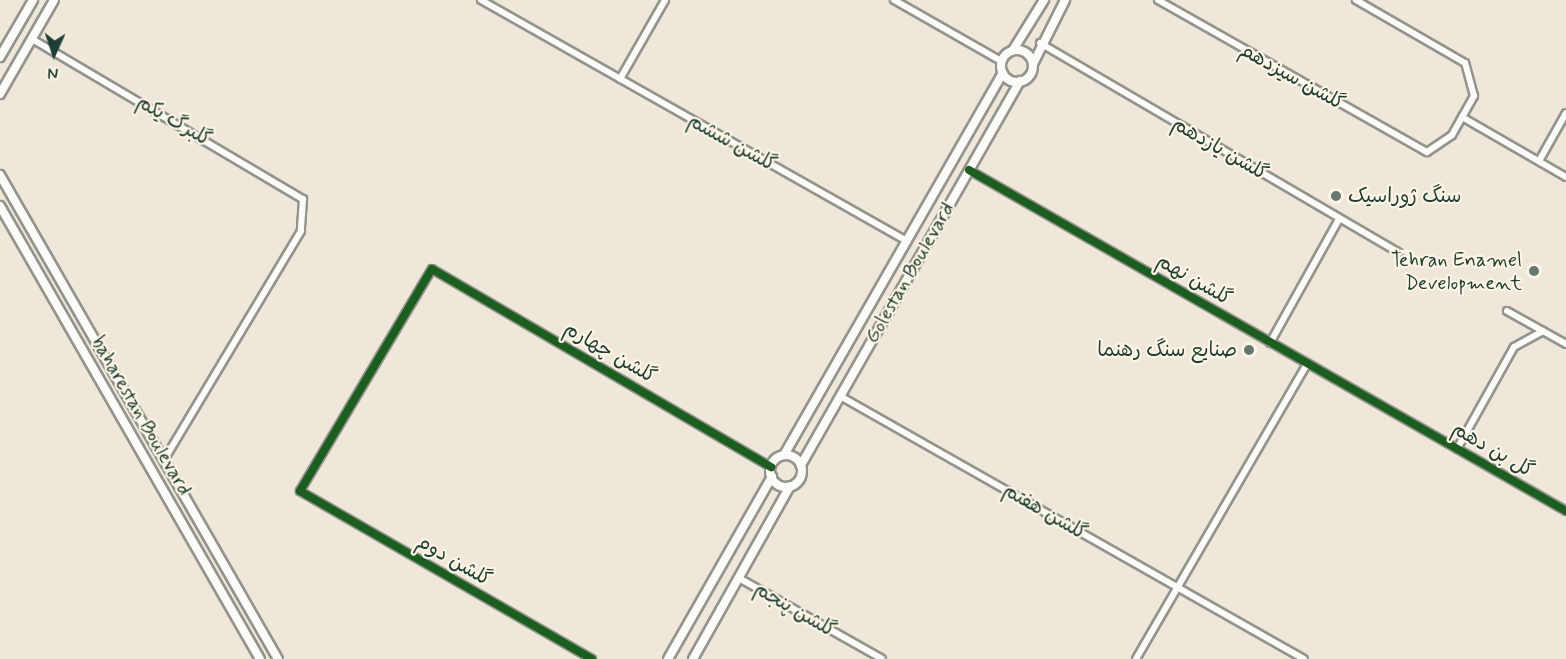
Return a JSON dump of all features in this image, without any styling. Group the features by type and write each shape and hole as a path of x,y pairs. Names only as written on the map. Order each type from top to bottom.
{"street":[{"path":"0,57 33,0"},
{"path":"0,94 54,0"},
{"name":"گلشن ششم","path":"481,0 907,241"},
{"path":"620,79 665,0"},
{"path":"894,0 1002,61"},
{"path":"1044,0 1012,50 1002,61 1003,73 1020,81 1033,65 1040,44 1065,0"},
{"name":"گلشن سیزدهم","path":"1158,0 1427,152 1452,135 1462,117"},
{"path":"1356,0 1465,63 1474,96 1462,117 1566,177"},
{"name":"گلبرگ یکم","path":"32,39 289,188 303,199 306,212 301,231 166,457"},
{"name":"گلشن یازدهم","path":"1040,44 1400,253"},
{"path":"1012,50 1027,54 1033,65"},
{"name":"Golestan Boulevard","path":"784,455 1003,73"},
{"name":"Golestan Boulevard","path":"801,465 1020,81"},
{"path":"1539,161 1566,113"},
{"name":"گلشن نهم","path":"969,170 1403,418"},
{"name":"baharestan Boulevard","path":"0,175 166,457 278,659"},
{"name":"baharestan Boulevard","path":"0,206 260,659"},
{"path":"1269,343 1339,219"},
{"name":"گلشن چهارم","path":"300,491 432,269 771,466"},
{"path":"1507,311 1566,344"},
{"path":"1458,449 1514,347 1543,331"},
{"path":"1136,659 1307,364"},
{"name":"گلشن هفتم","path":"840,396 1250,628 1292,656 1304,659"},
{"name":"گل بن دهم","path":"1403,418 1566,511"},
{"path":"668,659 771,477 771,466 784,455 801,465 799,481 790,486 693,659"},
{"path":"771,477 790,486"},
{"name":"گلشن دوم","path":"300,491 592,659"},
{"name":"گلشن پنجم","path":"739,578 882,659"}],"cycle path":[{"path":"969,170 1566,511"},
{"path":"592,659 300,491 432,269 771,467"}],"place":[{"name":"سنگ ژوراسیک","path":"1336,196"},
{"name":"Tehran Enamel Development","path":"1534,271"},
{"name":"صنایع سنگ رهنما","path":"1249,350"}]}
